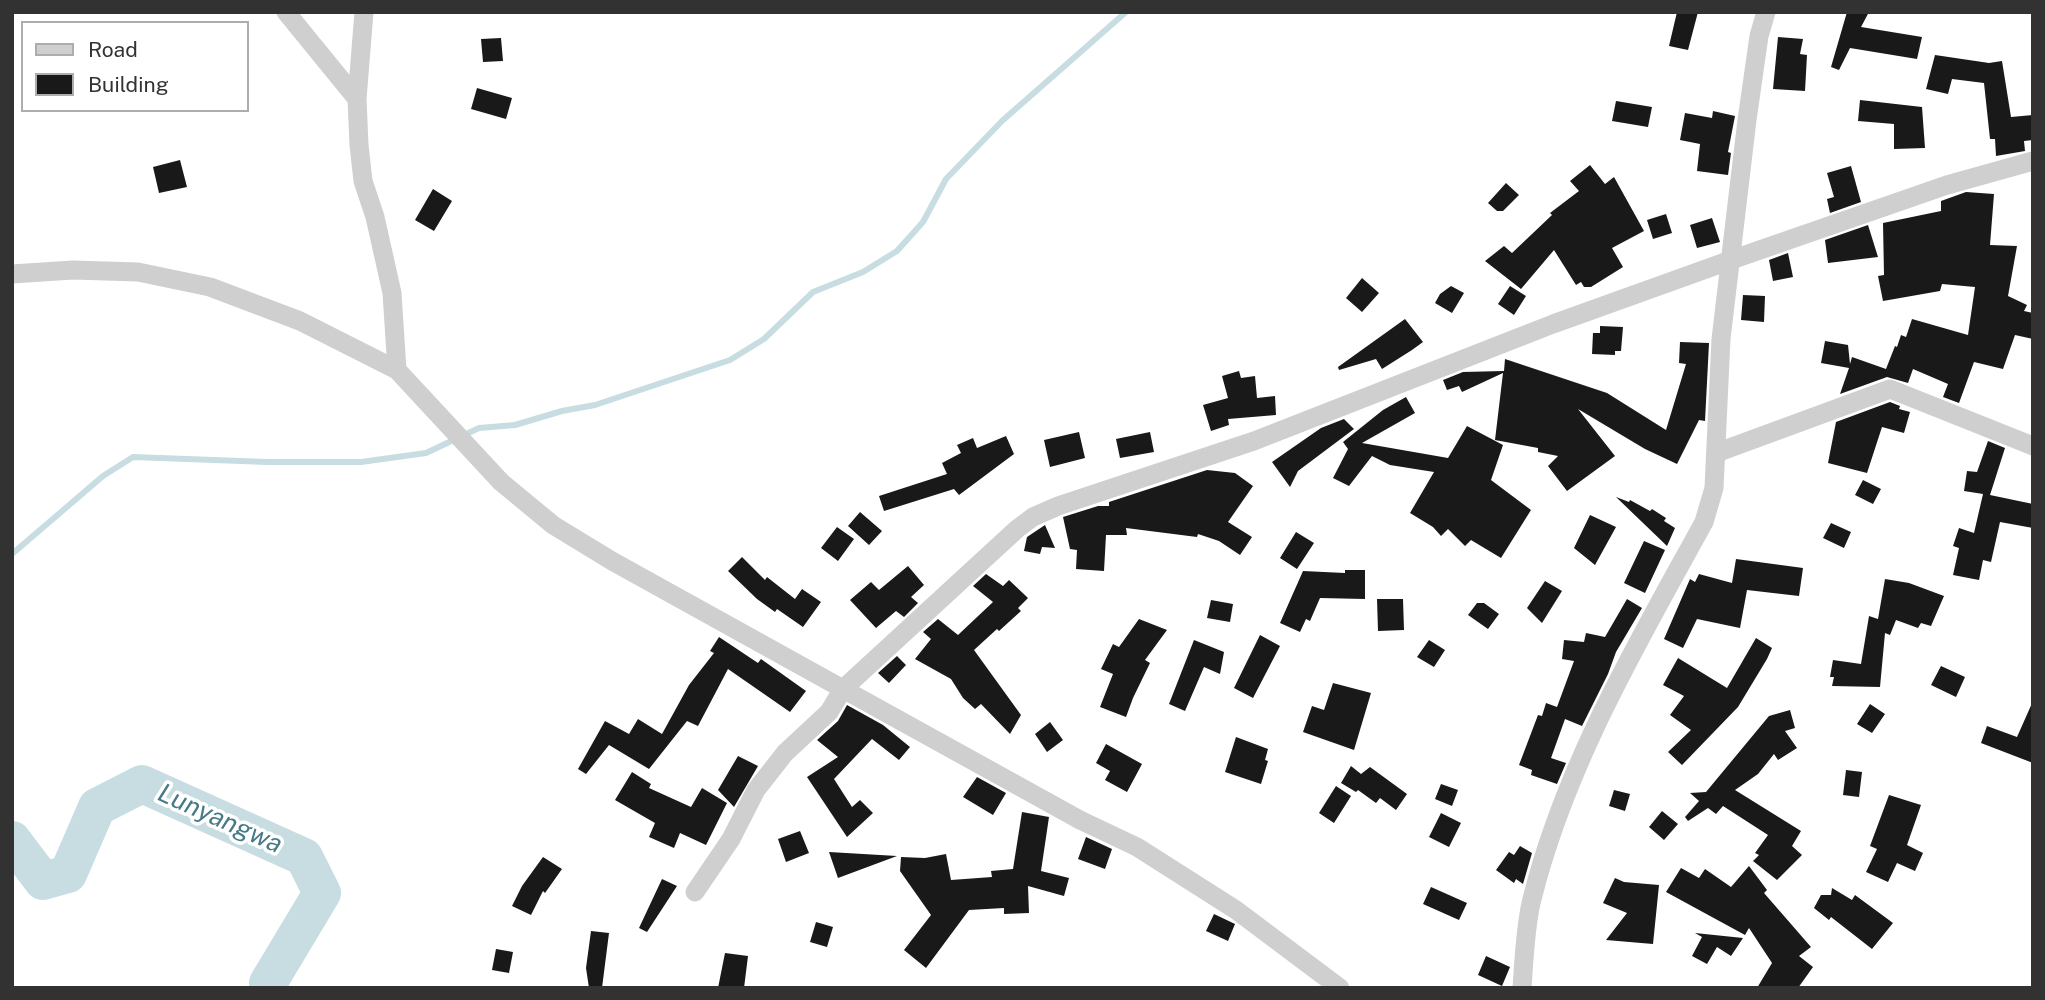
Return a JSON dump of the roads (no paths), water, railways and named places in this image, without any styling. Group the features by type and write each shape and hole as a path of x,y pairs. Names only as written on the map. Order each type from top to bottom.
{"street":[{"path":"286,12 357,99"},
{"path":"364,12 357,99 363,181 375,217 391,293 397,370"},
{"path":"1522,988 1531,905 1550,837 1592,732 1704,522 1714,488 1721,339 1752,78 1766,12"},
{"path":"695,892 731,839 756,790 785,753 829,712 843,689 950,589 1033,517 1058,506 1254,441 1553,324 1731,260 1947,185 2033,161"},
{"path":"12,274 73,270 138,272 210,287 300,321 397,370 501,482 553,524 612,561 843,689 1080,820 1137,847 1236,910 1340,988"},
{"path":"1716,453 1890,390 2033,446"}],"waterway":[{"path":"12,554 103,476 133,457 361,462 426,453 479,428 515,425 562,411 595,405 730,360 764,339 813,292 863,272 897,251 923,222 946,179 1002,121 1126,12"},
{"name":"Lunyangwa","path":"12,840 43,881 68,874 97,807 142,784 304,857 322,893 268,983 270,988"}]}
